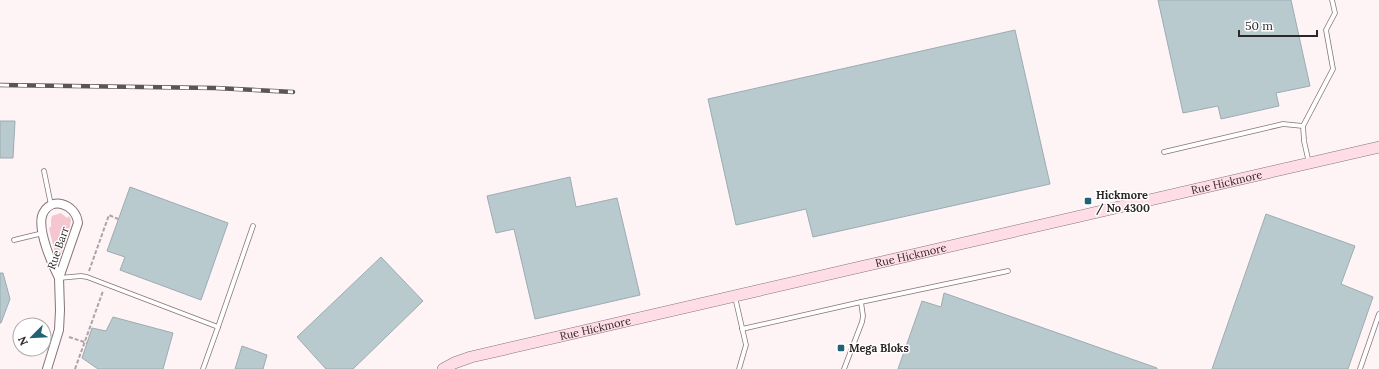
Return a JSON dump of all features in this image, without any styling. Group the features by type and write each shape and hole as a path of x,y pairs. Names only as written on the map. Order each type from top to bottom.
{"street":[{"name":"Rue Hickmore","path":"444,369 454,363 471,357 1379,147"},
{"name":"Rue Barr","path":"47,369 59,330 59,278 77,228 77,219 73,211 67,206 56,204 51,205 45,210 42,220 43,233 50,261 59,278"}],"lane":[{"path":"1309,163 1304,141 1303,126 1333,69 1334,64 1326,30 1335,13 1332,0"},
{"path":"1164,152 1283,124 1303,126"},
{"path":"44,171 51,205"},
{"path":"203,369 253,226"},
{"path":"14,240 43,233"},
{"path":"742,330 860,302 1008,271"},
{"path":"59,278 81,276 87,277 218,327"},
{"path":"735,296 746,345 739,369"},
{"path":"844,369 862,322 860,302"},
{"path":"1360,369 1379,314"}],"path":[{"path":"87,277 109,216 118,219"},
{"path":"75,369 86,343 105,284"},
{"path":"69,337 86,343"}],"shaded area":[{"path":"61,213 67,218 69,216 71,220 60,258 56,257 49,228 51,227 52,216"}],"building":[{"path":"1158,0 1291,0 1310,86 1276,93 1279,106 1221,119 1218,106 1183,113"},
{"path":"1015,30 1050,184 813,237 806,209 736,225 708,99"},
{"path":"0,121 15,121 13,158 0,158"},
{"path":"570,177 576,207 617,198 640,295 535,319 514,229 496,233 487,196"},
{"path":"130,187 228,223 201,300 120,270 125,257 107,251"},
{"path":"1266,214 1355,246 1341,284 1373,297 1348,369 1212,369"},
{"path":"381,257 423,301 353,369 326,369 297,337"},
{"path":"0,273 3,273 10,299 1,323 0,323"},
{"path":"944,293 1157,369 898,369 922,301 941,307"},
{"path":"113,317 173,333 163,369 98,369 82,358 92,328 106,331"},
{"path":"242,346 267,355 263,369 235,369"}],"railway":[{"path":"0,85 215,88 293,92"}],"place":[{"name":"Hickmore / No 4300","path":"1088,201"},
{"name":"Mega Bloks","path":"841,348"}]}
